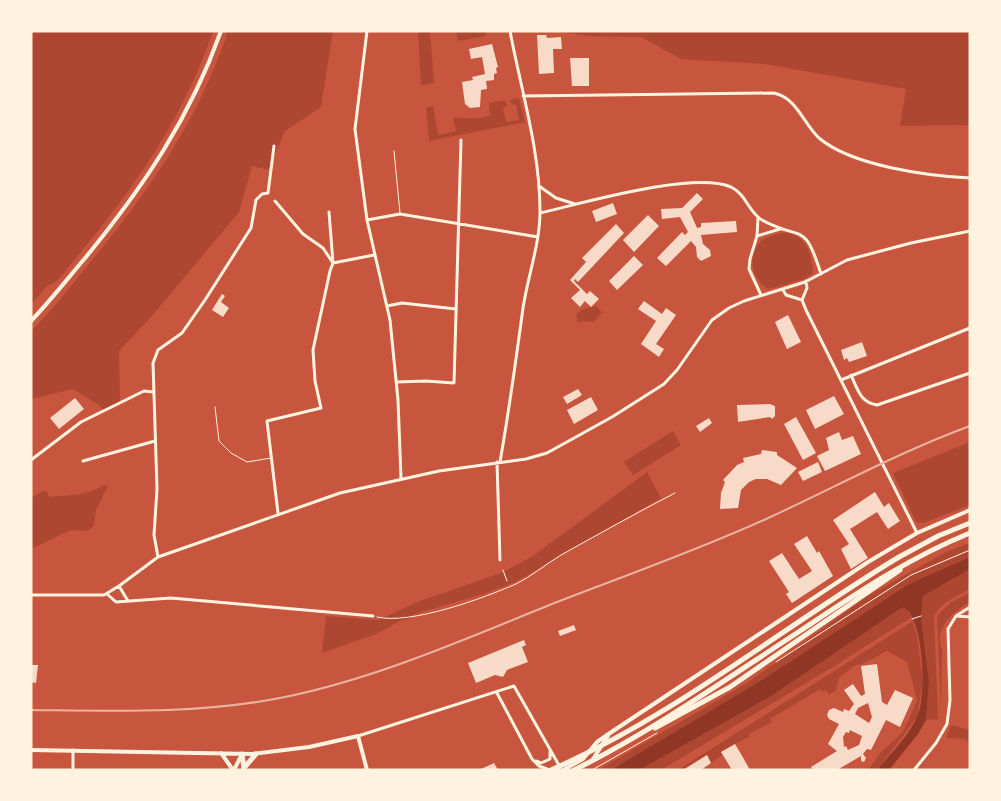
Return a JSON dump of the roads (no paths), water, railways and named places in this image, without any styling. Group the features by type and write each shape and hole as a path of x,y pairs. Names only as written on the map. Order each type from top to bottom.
{"highway":[{"path":"551,770 592,751 639,725 899,557 938,536 970,523"},
{"path":"574,770 644,732 862,590 923,554 970,533"},
{"path":"595,757 716,696 923,554"},
{"path":"242,754 244,769"},
{"path":"244,769 256,754"}],"main road":[{"path":"31,321 124,210 152,171 197,91 221,31"},
{"path":"563,770 584,760 597,742 613,731 868,562 917,533 970,510"},
{"path":"580,770 595,757 613,731"},
{"path":"31,750 256,754 309,747 358,736 367,770"},
{"path":"221,753 234,770 242,754"},
{"path":"546,769 551,770"}],"street":[{"path":"367,31 355,130 367,220 387,306 397,382 402,478"},
{"path":"500,560 498,462 517,364 523,306 538,237 540,213 539,186 510,31"},
{"path":"523,96 774,93 794,104 809,128 820,139 853,156 932,176 970,178"},
{"path":"397,382 426,381 454,383 461,140"},
{"path":"158,557 154,535 157,489 152,370 155,356 162,347 182,333 251,228 256,200 262,194 268,193 274,146"},
{"path":"540,213 576,204 700,182 729,187 742,195 758,218 805,236 813,247 821,274"},
{"path":"539,186 556,198 576,204"},
{"path":"275,200 303,234 323,248 333,263"},
{"path":"278,513 267,421 321,408 315,381 313,350 333,263 329,212"},
{"path":"367,220 400,214 458,222 538,237"},
{"path":"758,218 757,236 749,269 761,295"},
{"path":"757,236 783,229"},
{"path":"31,595 95,597 107,594 158,557 278,513 340,493 402,478 533,458 554,450 651,394 674,375 712,320 729,308 761,295 783,290 806,281 860,256 970,231"},
{"path":"333,263 374,255"},
{"path":"802,300 807,288 806,281"},
{"path":"783,290 786,295 802,300 917,533"},
{"path":"387,306 402,303 456,309"},
{"path":"841,380 970,328"},
{"path":"851,375 862,399 867,403 877,405 970,373"},
{"path":"31,460 81,422 144,391 153,392"},
{"path":"83,461 155,441"},
{"path":"119,586 128,601"},
{"path":"107,594 116,602 171,598 374,616"},
{"path":"914,770 936,743 946,724 950,700 947,631 956,616 970,607"},
{"path":"956,616 970,617"},
{"path":"358,736 514,686 563,770"},
{"path":"497,693 532,760 546,769"},
{"path":"73,750 73,770"},
{"path":"532,760 541,763 547,761 551,757 550,750"}],"lane":[{"path":"394,151 394,167 400,214"},
{"path":"215,407 219,441 231,453 247,462 272,458"}],"railway":[{"path":"31,710 156,710 218,707 280,698 351,680 455,643 714,541 766,519 918,447 970,426"}]}
